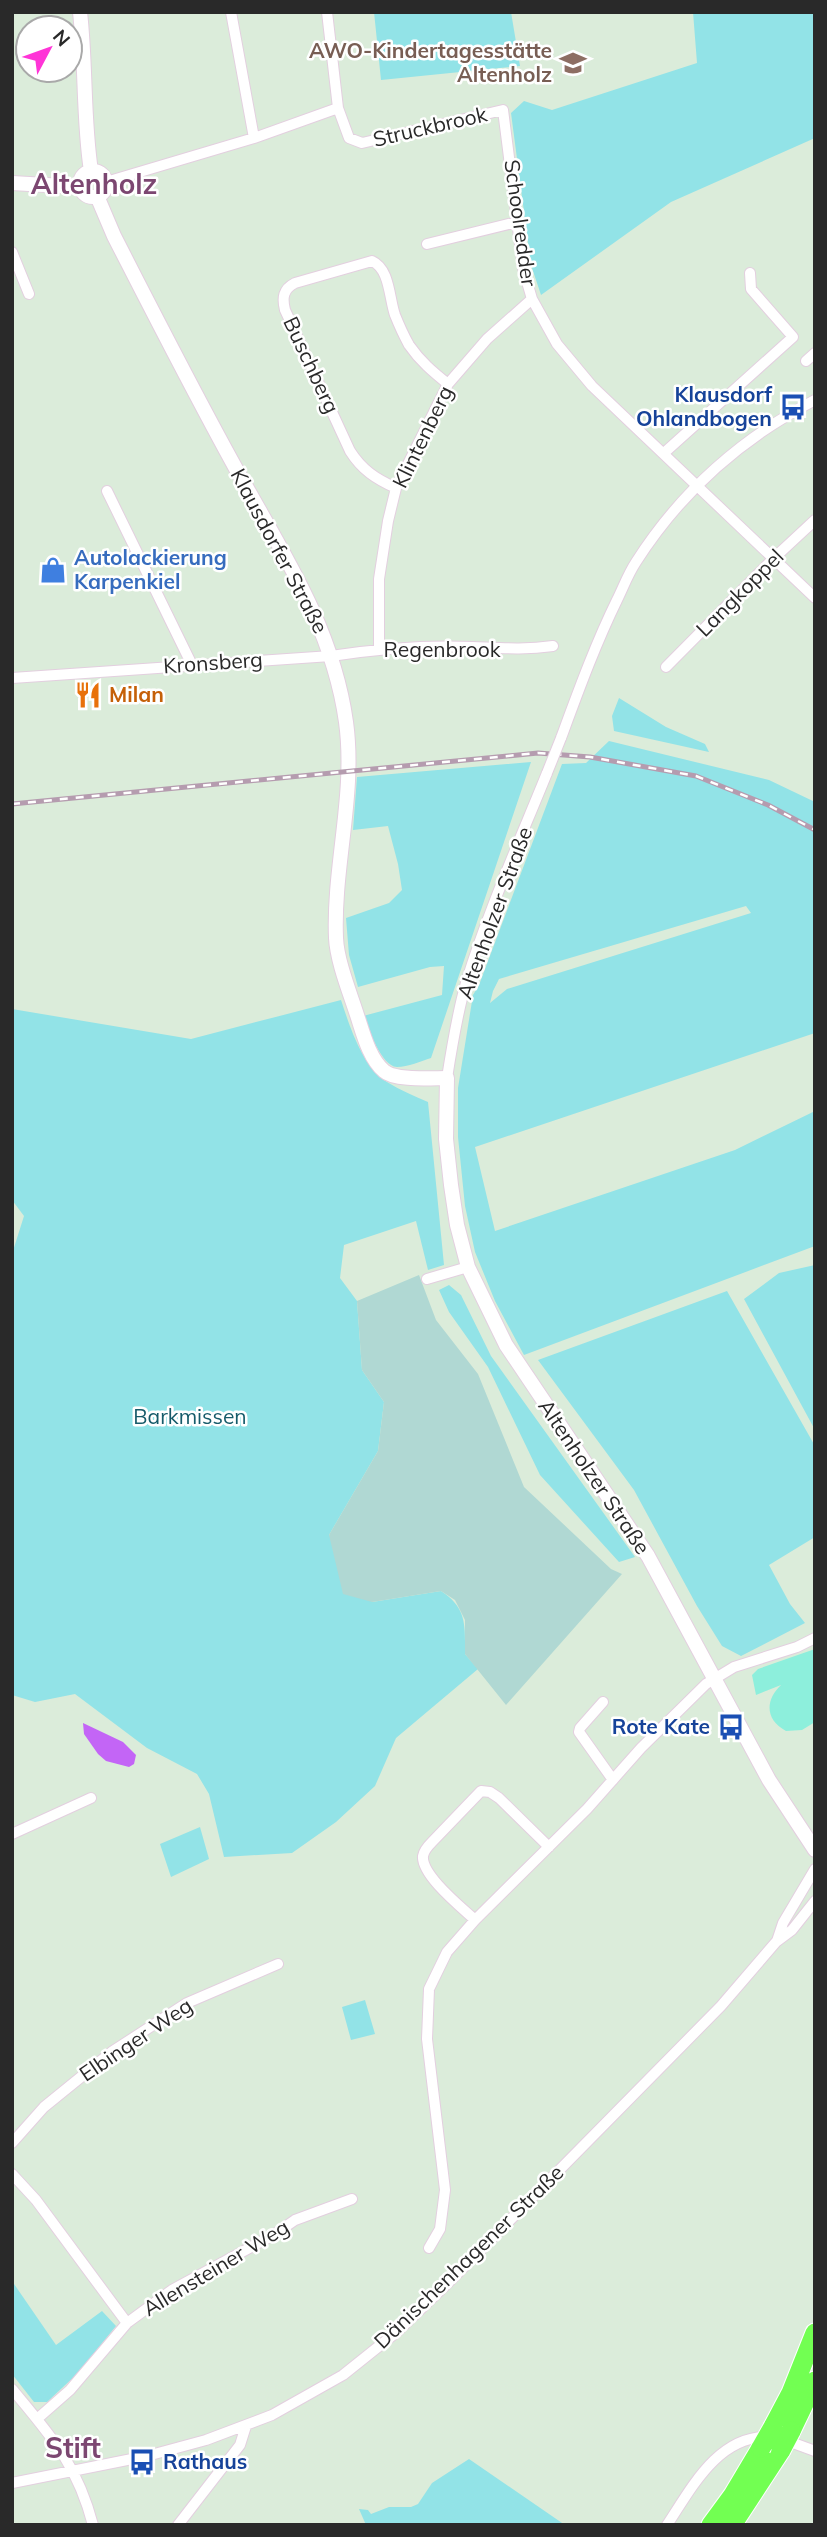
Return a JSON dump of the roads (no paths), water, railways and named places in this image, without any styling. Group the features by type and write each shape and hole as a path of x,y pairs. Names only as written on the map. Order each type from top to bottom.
{"highway":[{"path":"732,2525 781,2450 782,2429 791,2393 815,2333"},
{"path":"711,2525 733,2495 761,2448 782,2429 815,2381"}],"street":[{"path":"80,12 85,57 85,132 91,171"},
{"path":"231,12 254,138"},
{"name":"Struckbrook","path":"327,12 338,108 349,138 362,143 503,110"},
{"path":"106,182 254,138 338,108"},
{"name":"Schoolredder","path":"503,110 523,268 532,299 557,345 574,366 815,598"},
{"path":"12,183 80,187 88,196 97,196 104,191 106,182 101,174 91,171"},
{"path":"80,187 82,177 91,171"},
{"name":"Klausdorfer Straße","path":"97,196 114,236 170,344 324,632 346,720 350,758 338,873 336,940 363,1033 385,1073 395,1076 447,1078"},
{"path":"427,244 517,222"},
{"path":"12,252 29,294"},
{"name":"Buschberg","path":"396,488 361,468 350,451 285,310 283,296 286,290 295,283 372,261 379,264 395,316 409,343 425,365 448,384"},
{"path":"664,453 793,337 751,289 750,273"},
{"name":"Klintenberg","path":"379,649 379,579 396,488 448,384 487,339 532,299"},
{"path":"806,361 815,353"},
{"name":"Altenholzer Straße","path":"815,400 745,442 697,485 634,564 604,626 486,926 466,985 453,1038 447,1078 446,1139 457,1225 468,1267 506,1345 648,1556 769,1780 815,1850"},
{"path":"107,491 192,665"},
{"name":"Langkoppel","path":"666,667 815,520"},
{"name":"Regenbrook","path":"331,656 379,649 471,647 524,650 553,646"},
{"name":"Kronsberg","path":"12,678 331,656"},
{"path":"427,1279 468,1267"},
{"path":"429,2248 440,2229 445,2190 427,2039 429,1989 447,1952 692,1696 715,1677 734,1667 797,1647 815,1638"},
{"path":"603,1702 579,1732 613,1780"},
{"path":"475,1920 435,1881 423,1858 425,1850 481,1791 490,1792 499,1798 549,1847"},
{"path":"12,1834 91,1798"},
{"name":"Dänischenhagener Straße","path":"776,1942 783,1923 815,1869"},
{"name":"Dänischenhagener Straße","path":"12,2483 147,2456 206,2440 272,2415 343,2375 398,2331 721,2006 776,1942 792,1930 815,1901"},
{"name":"Elbinger Weg","path":"12,2143 44,2107 113,2051 187,2003 278,1964"},
{"path":"12,2174 37,2200 127,2323"},
{"name":"Allensteiner Weg","path":"37,2419 71,2390 127,2323 172,2290 275,2234 295,2220 352,2199"},
{"path":"12,2389 75,2471 93,2525"},
{"path":"178,2525 240,2445 246,2426"},
{"path":"667,2525 706,2467 744,2441 757,2437 777,2438 802,2444 815,2451"}],"railway":[{"path":"12,804 538,753 590,757 696,776 768,805 815,830"}],"place":[{"name":"AWO-Kindertagesstätte Altenholz","path":"573,63"},
{"name":"Klausdorf Ohlandbogen","path":"793,407"},
{"name":"Autolackierung Karpenkiel","path":"53,570"},
{"name":"Milan","path":"88,695"},
{"name":"Rote Kate","path":"731,1727"},
{"name":"Rathaus","path":"142,2462"}],"district":[{"name":"Altenholz","path":"94,184"},
{"name":"Stift","path":"73,2448"}],"park label":[{"name":"Barkmissen","path":"190,1417"}]}
